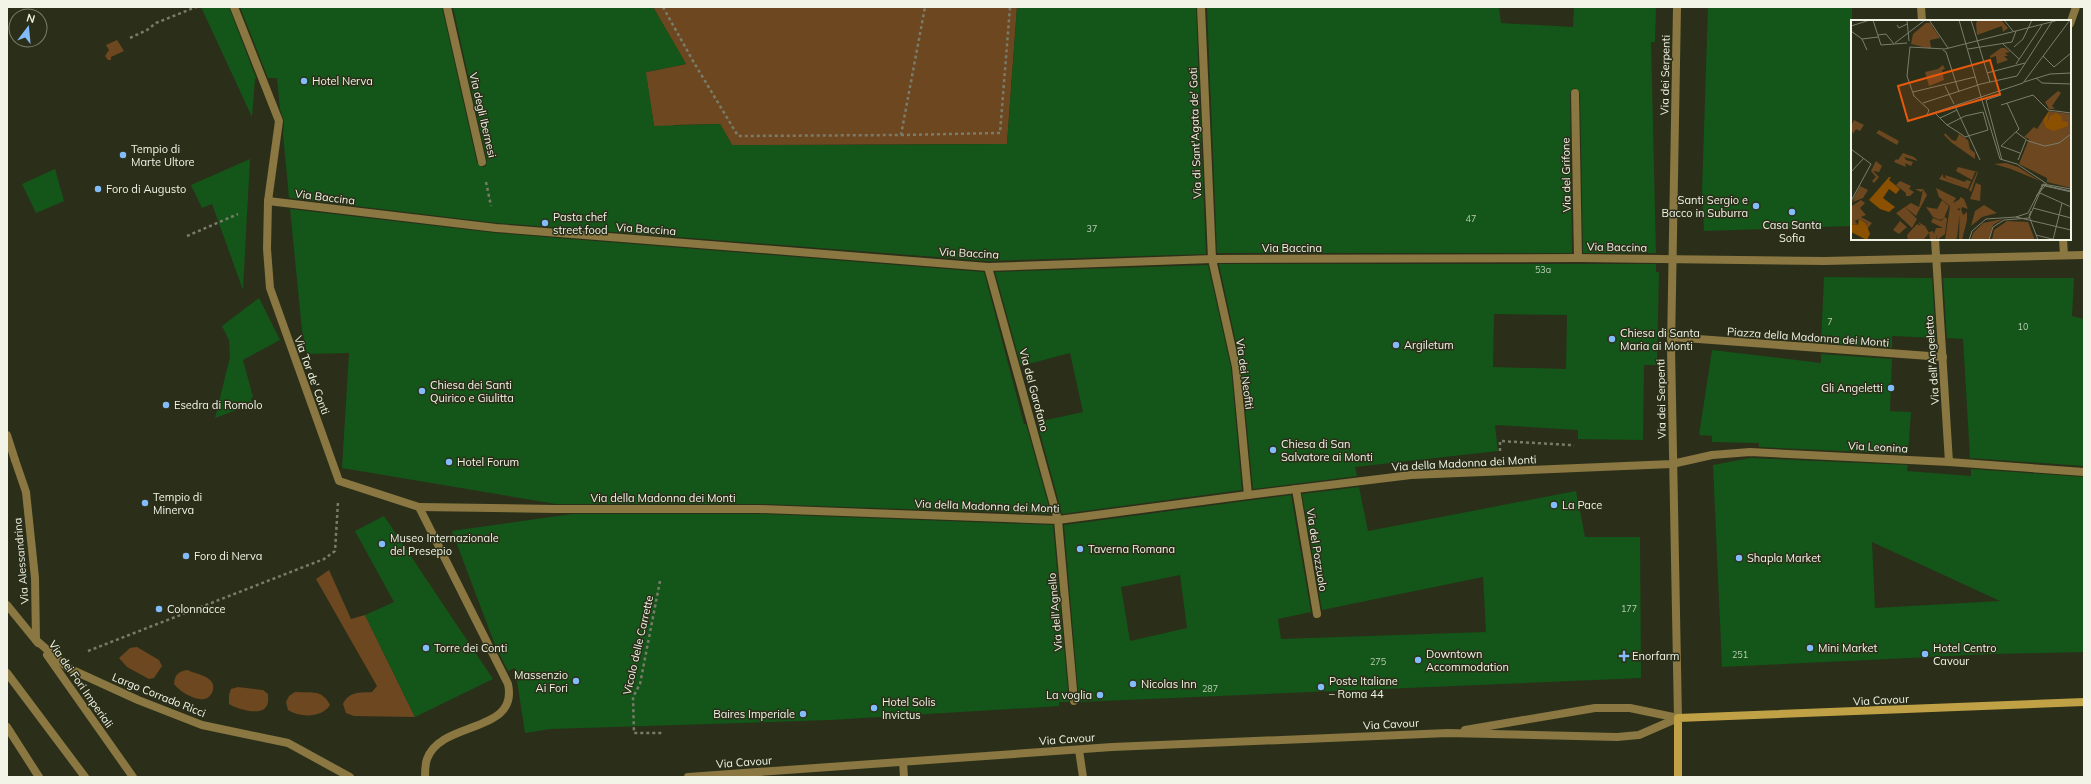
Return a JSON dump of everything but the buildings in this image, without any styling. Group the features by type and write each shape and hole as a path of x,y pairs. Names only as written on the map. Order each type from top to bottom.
{"main road":[{"name":"Via Cavour","path":"1678,718 2084,702"},
{"path":"1678,718 1678,777"}],"street":[{"name":"Via Tor de' Conti","path":"234,7 279,121 268,201 267,249 270,288 339,481"},
{"name":"Via degli Ibernesi","path":"447,7 482,162"},
{"name":"Via di Sant'Agata de' Goti","path":"1201,7 1212,259"},
{"name":"Via dei Serpenti","path":"1677,7 1671,338 1672,464 1678,718"},
{"path":"1921,7 1922,20"},
{"path":"2071,21 2076,7"},
{"name":"Via del Grifone","path":"1576,93 1578,258"},
{"name":"Via Baccina","path":"268,201 496,228 988,267 1212,259 1672,258"},
{"name":"Via dell'Angeletto","path":"1935,240 1949,462"},
{"path":"2063,240 2064,254"},
{"path":"1672,258 1824,261 1918,260 1936,258 2064,254 2084,255"},
{"name":"Via dei Neofiti","path":"1212,259 1236,367 1248,495"},
{"name":"Via del Garofano","path":"988,267 1058,520"},
{"name":"Piazza della Madonna dei Monti","path":"1671,338 1943,356"},
{"name":"Via Alessandrina","path":"7,435 26,492 35,578 36,640"},
{"name":"Via Leonina","path":"1672,464 1712,455 1750,452 1949,462 2084,472"},
{"name":"Via della Madonna dei Monti","path":"419,507 555,509 760,509 1058,520 1411,475 1672,464"},
{"path":"339,481 419,507 506,679 509,697 505,709 497,716 439,742 427,757 425,777"},
{"name":"Via del Pozzuolo","path":"1296,489 1317,614"},
{"name":"Via dell'Agnello","path":"1058,520 1074,701"},
{"name":"Via dei Fori Imperiali","path":"7,606 36,640 134,777"},
{"name":"Largo Corrado Ricci","path":"36,640 68,668 144,703 187,721 218,730 288,743 350,777"},
{"path":"7,673 84,777"},
{"name":"Via Cavour","path":"1448,733 1595,708 1630,708 1678,718"},
{"name":"Via Cavour","path":"688,777 1079,750 1448,733 1581,737 1624,736 1639,734 1678,718"},
{"path":"7,727 39,777"},
{"path":"1079,750 1083,777"},
{"path":"903,762 904,777"}],"path":[{"path":"130,38 147,30 156,23 196,7"},
{"path":"663,7 693,61 738,136 1000,133 1010,7"},
{"path":"902,134 925,7"},
{"name":"Via degli Ibernesi","path":"482,162 496,228"},
{"path":"187,236 238,214"},
{"path":"88,651 324,559 335,551 339,481"},
{"name":"Vicolo delle Carrette","path":"660,581 640,684 633,697 634,733 663,732"}],"shaded area":[{"path":"653,7 1017,7 1007,144 732,145 720,124 674,125 656,139 647,82 617,78 686,64"},
{"path":"117,40 124,51 111,57 111,60 108,60 105,56 109,50 106,45"},
{"path":"329,570 351,619 365,615 415,717 354,716 346,713 343,704 348,697 359,693 372,692 377,686 316,579"},
{"path":"137,647 159,660 162,666 154,678 149,679 127,667 119,658 130,648"},
{"path":"187,670 202,675 212,682 213,691 207,698 200,699 192,697 176,687 174,684 177,674"},
{"path":"238,687 263,690 268,694 267,706 263,710 248,711 229,704 231,689"},
{"path":"295,692 311,692 320,694 324,696 330,705 322,712 316,714 304,715 293,713 288,710 286,702 289,696"}],"place":[{"name":"Hotel Nerva","path":"304,81"},
{"name":"Tempio di Marte Ultore","path":"123,155"},
{"name":"Foro di Augusto","path":"98,189"},
{"name":"Santi Sergio e Bacco in Suburra","path":"1756,206"},
{"name":"Casa Santa Sofia","path":"1792,212"},
{"name":"Pasta chef street food","path":"545,223"},
{"name":"Chiesa di Santa Maria ai Monti","path":"1612,339"},
{"name":"Argiletum","path":"1396,345"},
{"name":"Gli Angeletti","path":"1891,388"},
{"name":"Chiesa dei Santi Quirico e Giulitta","path":"422,391"},
{"name":"Esedra di Romolo","path":"166,405"},
{"name":"Chiesa di San Salvatore ai Monti","path":"1273,450"},
{"name":"Hotel Forum","path":"449,462"},
{"name":"Tempio di Minerva","path":"145,503"},
{"name":"La Pace","path":"1554,505"},
{"name":"Museo Internazionale del Presepio","path":"382,544"},
{"name":"Taverna Romana","path":"1080,549"},
{"name":"Foro di Nerva","path":"186,556"},
{"name":"Shapla Market","path":"1739,558"},
{"name":"Colonnacce","path":"159,609"},
{"name":"Torre dei Conti","path":"426,648"},
{"name":"Mini Market","path":"1810,648"},
{"name":"Hotel Centro Cavour","path":"1925,654"},
{"name":"Enorfarm","path":"1624,656"},
{"name":"Downtown Accommodation","path":"1418,660"},
{"name":"Massenzio Ai Fori","path":"576,681"},
{"name":"Nicolas Inn","path":"1133,684"},
{"name":"Poste Italiane – Roma 44","path":"1321,687"},
{"name":"La voglia","path":"1100,695"},
{"name":"Hotel Solis Invictus","path":"874,708"},
{"name":"Baires Imperiale","path":"803,714"}]}
